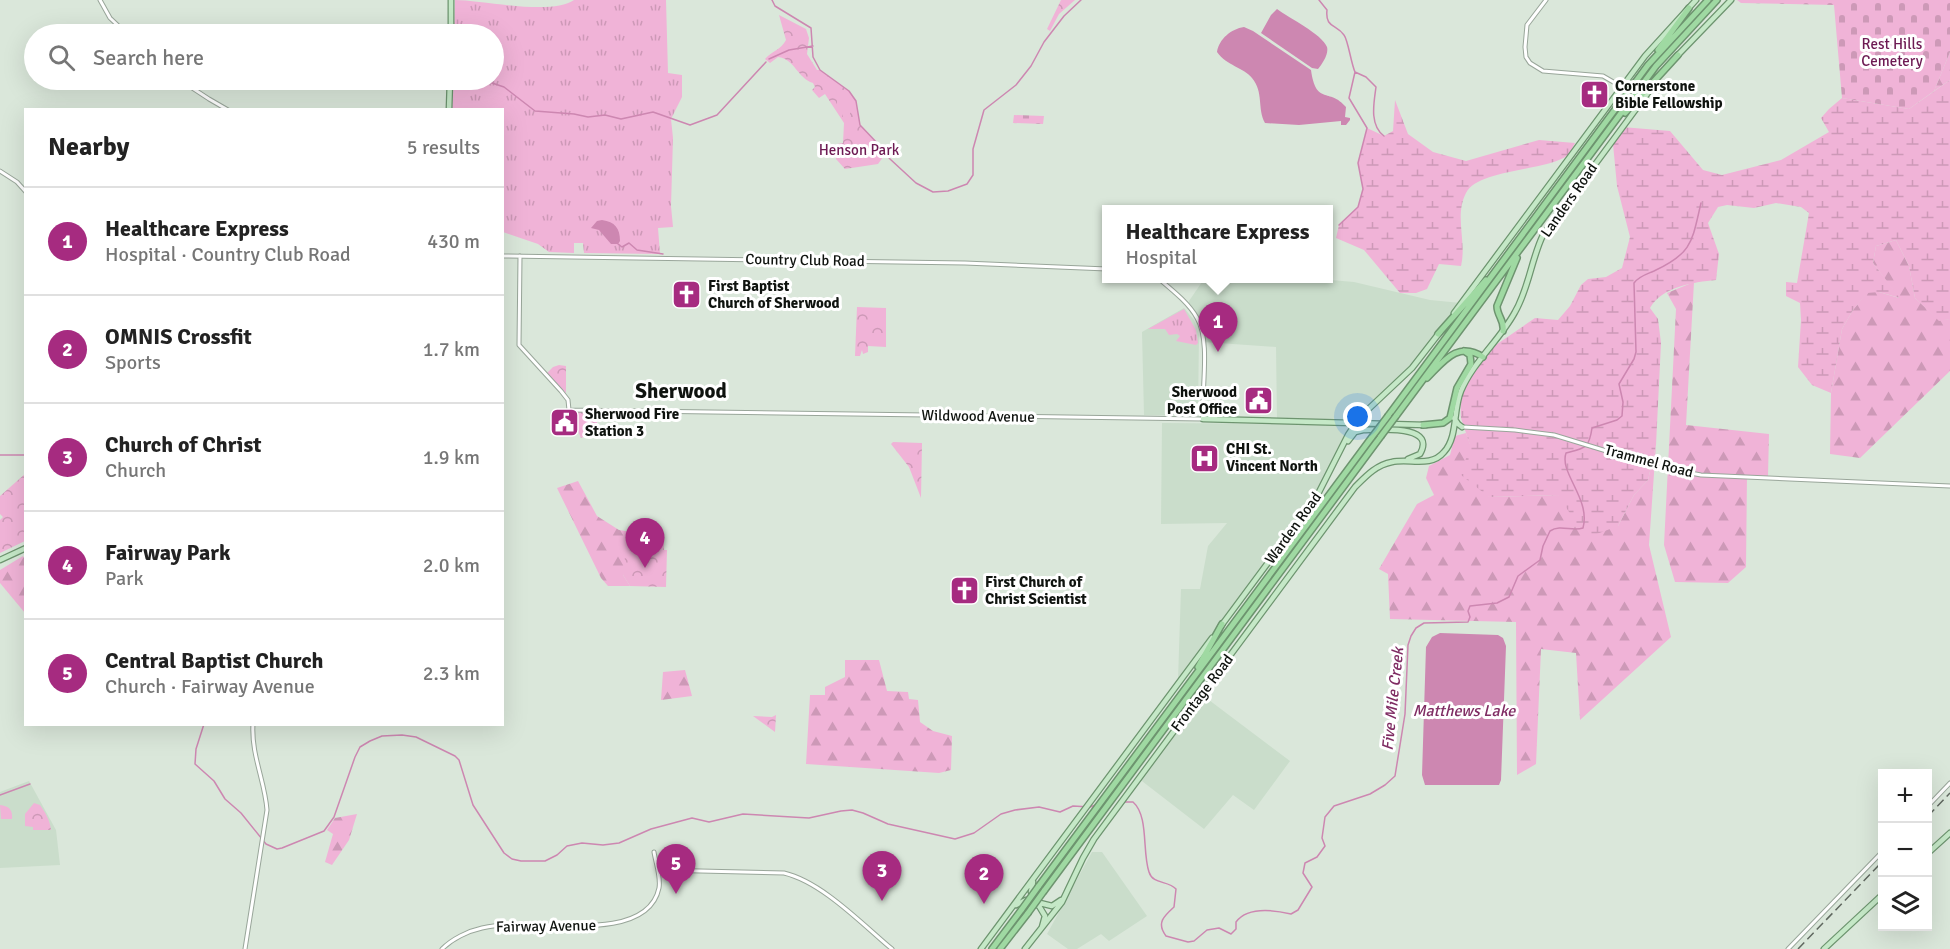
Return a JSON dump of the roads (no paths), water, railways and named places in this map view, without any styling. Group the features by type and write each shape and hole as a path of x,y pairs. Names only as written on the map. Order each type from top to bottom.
{"highway":[{"path":"1648,65 1708,0"},
{"path":"1611,128 1672,46 1717,0"},
{"path":"992,949 1689,8"},
{"path":"1000,949 1601,140 1678,55"},
{"path":"1503,331 1504,323 1497,306 1508,275 1523,244"},
{"path":"1438,334 1505,259"},
{"path":"1423,425 1443,423 1450,418 1457,388 1471,364 1470,355 1464,351"},
{"path":"1417,387 1455,353 1474,352 1483,357"},
{"path":"1181,694 1222,624"}],"main road":[{"path":"451,0 451,24"},
{"name":"Warden Road","path":"981,949 1316,498 1346,437 1355,424 1413,367 1622,87 1667,29 1696,0"},
{"name":"Landers Road","path":"1402,461 1428,461 1440,456 1448,447 1460,392 1519,305 1543,235 1678,55 1730,0"},
{"path":"449,108 450,90"},
{"path":"1203,406 1208,415 1220,420"},
{"path":"1366,424 1364,420 1368,409"},
{"path":"1454,418 1462,427"},
{"name":"Wildwood Avenue","path":"1203,419 1387,424"},
{"path":"1336,423 1344,428 1346,437"},
{"name":"Trammel Road","path":"1387,424 1453,426"},
{"path":"1329,474 1349,438 1355,432 1363,430 1410,431 1419,435 1423,444 1420,454 1402,461"},
{"name":"Frontage Road","path":"1025,949 1038,935 1066,895 1089,845 1353,489 1379,466 1402,461"},
{"path":"0,560 24,549"},
{"path":"1932,850 1950,833"},
{"path":"1037,874 1031,892 1040,903 1052,906 1066,895"},
{"path":"1824,949 1878,899"},
{"path":"1010,910 1026,900 1039,906 1045,916 1038,935"}],"street":[{"path":"100,0 110,18 116,24"},
{"path":"1546,0 1530,21 1526,32 1525,52 1531,64 1543,71 1603,76 1622,87"},
{"path":"194,90 224,108"},
{"path":"0,171 24,190"},
{"name":"Country Club Road","path":"504,256 965,263 1102,269"},
{"name":"Wildwood Avenue","path":"520,256 519,345 568,400 569,410 1203,419"},
{"path":"1162,283 1189,307 1201,326 1204,344 1203,419"},
{"name":"Trammel Road","path":"1453,426 1526,431 1582,443 1659,466 1701,475 1950,486"},
{"path":"245,949 264,836 267,802 254,756 253,726"},
{"path":"1932,802 1950,783"},
{"path":"654,854 658,870 784,873 797,876 819,888 892,949"},
{"path":"1788,949 1878,856"},
{"name":"Fairway Avenue","path":"442,949 473,930 485,927 528,924 600,925 619,922 641,913 652,904 659,888 658,870"}],"water":[{"path":"1277,9 1324,42 1327,53 1318,69 1312,68 1261,33"},
{"path":"1244,27 1311,70 1316,88 1340,101 1346,107 1345,117 1350,120 1346,125 1341,125 1341,121 1299,125 1265,123 1256,83 1248,74 1225,60 1217,52 1226,35"},
{"path":"597,221 610,222 618,229 620,241 618,244 611,244 599,230 591,228"},
{"name":"Matthews Lake","path":"1440,633 1498,635 1503,638 1506,646 1499,785 1425,785 1422,775 1426,647 1432,637"}],"waterway":[{"path":"772,0 775,6 811,28 813,57 820,70 849,91 856,101 860,125 890,159 916,183 933,192 948,191 967,184 973,175 973,149 984,110 1016,85 1031,66 1044,42 1064,16 1081,0"},
{"path":"1319,0 1327,10 1329,23 1345,38 1355,72 1366,77 1376,87 1374,120 1384,136"},
{"path":"769,59 789,50 813,46"},
{"path":"504,87 535,111 588,117 605,115 621,119 653,112 690,125 717,115 766,62"},
{"path":"1339,225 1358,207 1363,189 1358,163 1367,128 1349,98 1355,72"},
{"name":"Five Mile Creek","path":"1123,802 1133,802 1138,808 1151,876 1176,889 1174,907 1162,920 1166,936 1188,942 1194,941 1207,930 1219,928 1231,934 1236,929 1236,922 1247,913 1262,910 1291,914 1298,910 1312,887 1303,873 1305,863 1317,857 1325,846 1322,838 1325,817 1334,806 1370,794 1395,776 1405,714 1408,645 1416,628 1424,623 1468,622 1470,606 1497,603 1509,597 1518,576 1540,560 1550,531 1558,528 1583,528 1583,507 1567,469 1566,453 1585,446 1592,428 1617,420 1622,416 1623,402 1619,384 1636,352 1634,283 1684,252 1692,236 1701,203"},
{"path":"618,244 622,247 629,243 637,250 663,254"},
{"name":"Five Mile Creek","path":"0,455 24,455"},
{"name":"Five Mile Creek","path":"203,726 196,749 195,764 214,781 225,799 241,813 266,844 277,849 324,831 334,817 360,747 382,736 416,737 455,756 459,760 473,805 504,853 512,859 521,861 545,861 557,855 567,846 582,843 603,845 619,843 651,829 692,818 709,822 743,814 809,818 852,810 888,824 955,839 974,833 1001,814 1015,810 1039,807 1060,812 1073,806 1090,807 1098,804"},
{"path":"0,795 30,784"}],"railway":[{"path":"1932,812 1950,793"},
{"path":"1798,949 1878,866"}],"place":[{"name":"Cornerstone Bible Fellowship","path":"1594,95"},
{"name":"First Baptist Church of Sherwood","path":"687,295"},
{"name":"Healthcare Express","path":"1218,352"},
{"name":"Sherwood Post Office","path":"1258,401"},
{"name":"Sherwood Fire Station 3","path":"564,423"},
{"name":"CHI St. Vincent North","path":"1205,458"},
{"name":"Fairway Park","path":"645,568"},
{"name":"First Church of Christ Scientist","path":"964,591"},
{"name":"Central Baptist Church","path":"676,894"},
{"name":"Church of Christ","path":"882,901"},
{"name":"OMNIS Crossfit","path":"984,904"}],"district":[{"name":"Sherwood","path":"681,391"}],"park label":[{"name":"Rest Hills Cemetery","path":"1892,52"},
{"name":"Henson Park","path":"859,150"}]}
